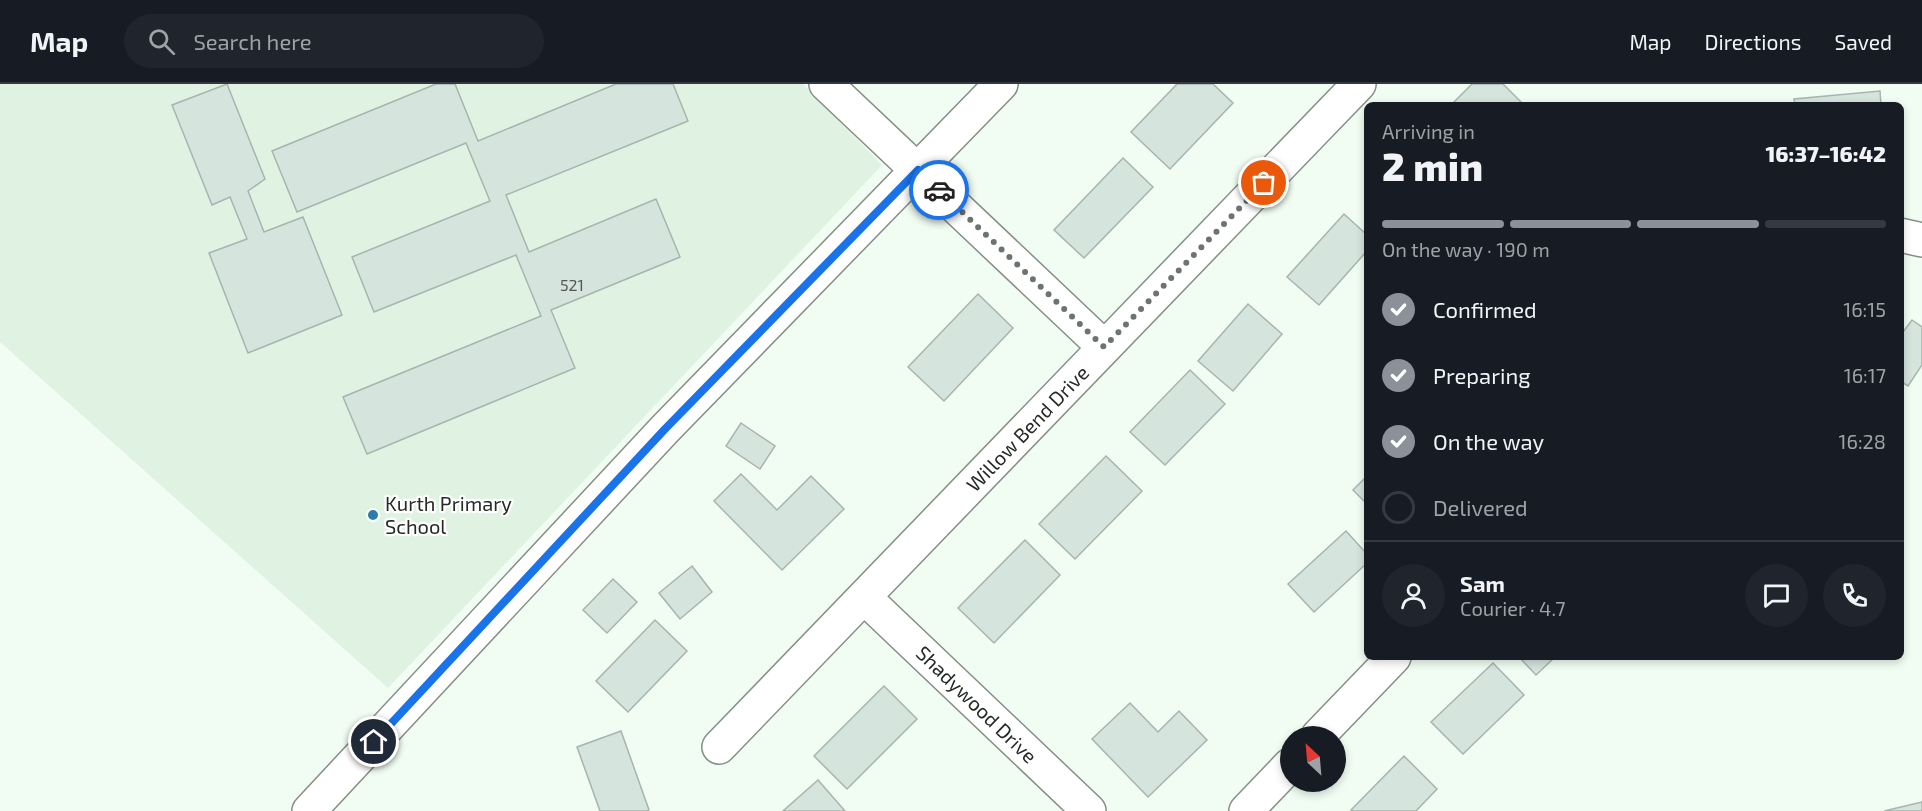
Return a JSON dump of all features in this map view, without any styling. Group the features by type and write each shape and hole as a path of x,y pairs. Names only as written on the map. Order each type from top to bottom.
{"street":[{"path":"826,84 1104,347"},
{"path":"309,811 665,429 1001,84"},
{"name":"Willow Bend Drive","path":"719,747 1359,84"},
{"path":"1904,236 1922,240"},
{"name":"Shadywood Drive","path":"865,598 1089,811"},
{"path":"1328,726 1391,660"},
{"path":"1246,811 1280,775"}],"shaded area":[{"name":"Kurth Primary School","path":"0,84 803,84 882,165 388,688 0,342"}],"building":[{"path":"227,84 265,179 248,191 264,232 303,217 342,315 248,353 209,253 247,239 230,197 212,205 172,105"},
{"name":"Kurth Primary School","path":"436,84 455,84 478,141 616,84 673,84 688,121 506,195 529,252 656,199 680,257 551,310 575,368 367,454 343,397 541,316 516,255 374,312 352,257 490,201 466,143 297,212 272,151"},
{"path":"1177,84 1213,84 1233,103 1170,169 1131,132"},
{"path":"1472,84 1503,84 1521,102 1454,102"},
{"path":"1880,91 1881,102 1794,102 1794,99"},
{"path":"1123,158 1153,187 1084,258 1054,230"},
{"path":"1344,214 1364,232 1364,254 1319,305 1287,277"},
{"path":"978,294 1013,328 944,401 908,367"},
{"path":"1248,304 1282,334 1233,391 1198,361"},
{"path":"1912,320 1922,327 1922,365 1908,386 1904,384 1904,331"},
{"path":"1190,370 1225,404 1165,465 1130,432"},
{"path":"741,423 775,446 760,469 726,446"},
{"path":"1106,456 1142,491 1075,559 1039,524"},
{"path":"741,474 777,510 811,476 844,509 782,570 714,501"},
{"path":"1364,479 1364,501 1353,490"},
{"path":"1346,531 1364,551 1364,566 1314,612 1288,584"},
{"path":"1025,540 1060,575 994,643 958,608"},
{"path":"692,566 712,592 680,619 659,593"},
{"path":"613,579 637,602 607,633 583,610"},
{"path":"655,620 687,651 628,712 596,681"},
{"path":"1522,660 1552,660 1536,675"},
{"path":"1493,663 1524,695 1463,754 1431,722"},
{"path":"884,686 917,719 847,789 814,756"},
{"path":"1130,703 1158,732 1179,711 1207,740 1148,797 1092,739"},
{"path":"621,731 649,810 647,811 600,811 577,747"},
{"path":"1404,756 1437,789 1416,811 1351,810"},
{"path":"818,780 845,811 783,811"},
{"path":"1922,802 1922,811 1884,811"}],"way so far":[{"path":"939,190 1104,347 1264,183"}],"place":[{"name":"Kurth Primary School","path":"373,515"}],"route":[{"path":"374,742 665,429 918,170 939,190"}]}
